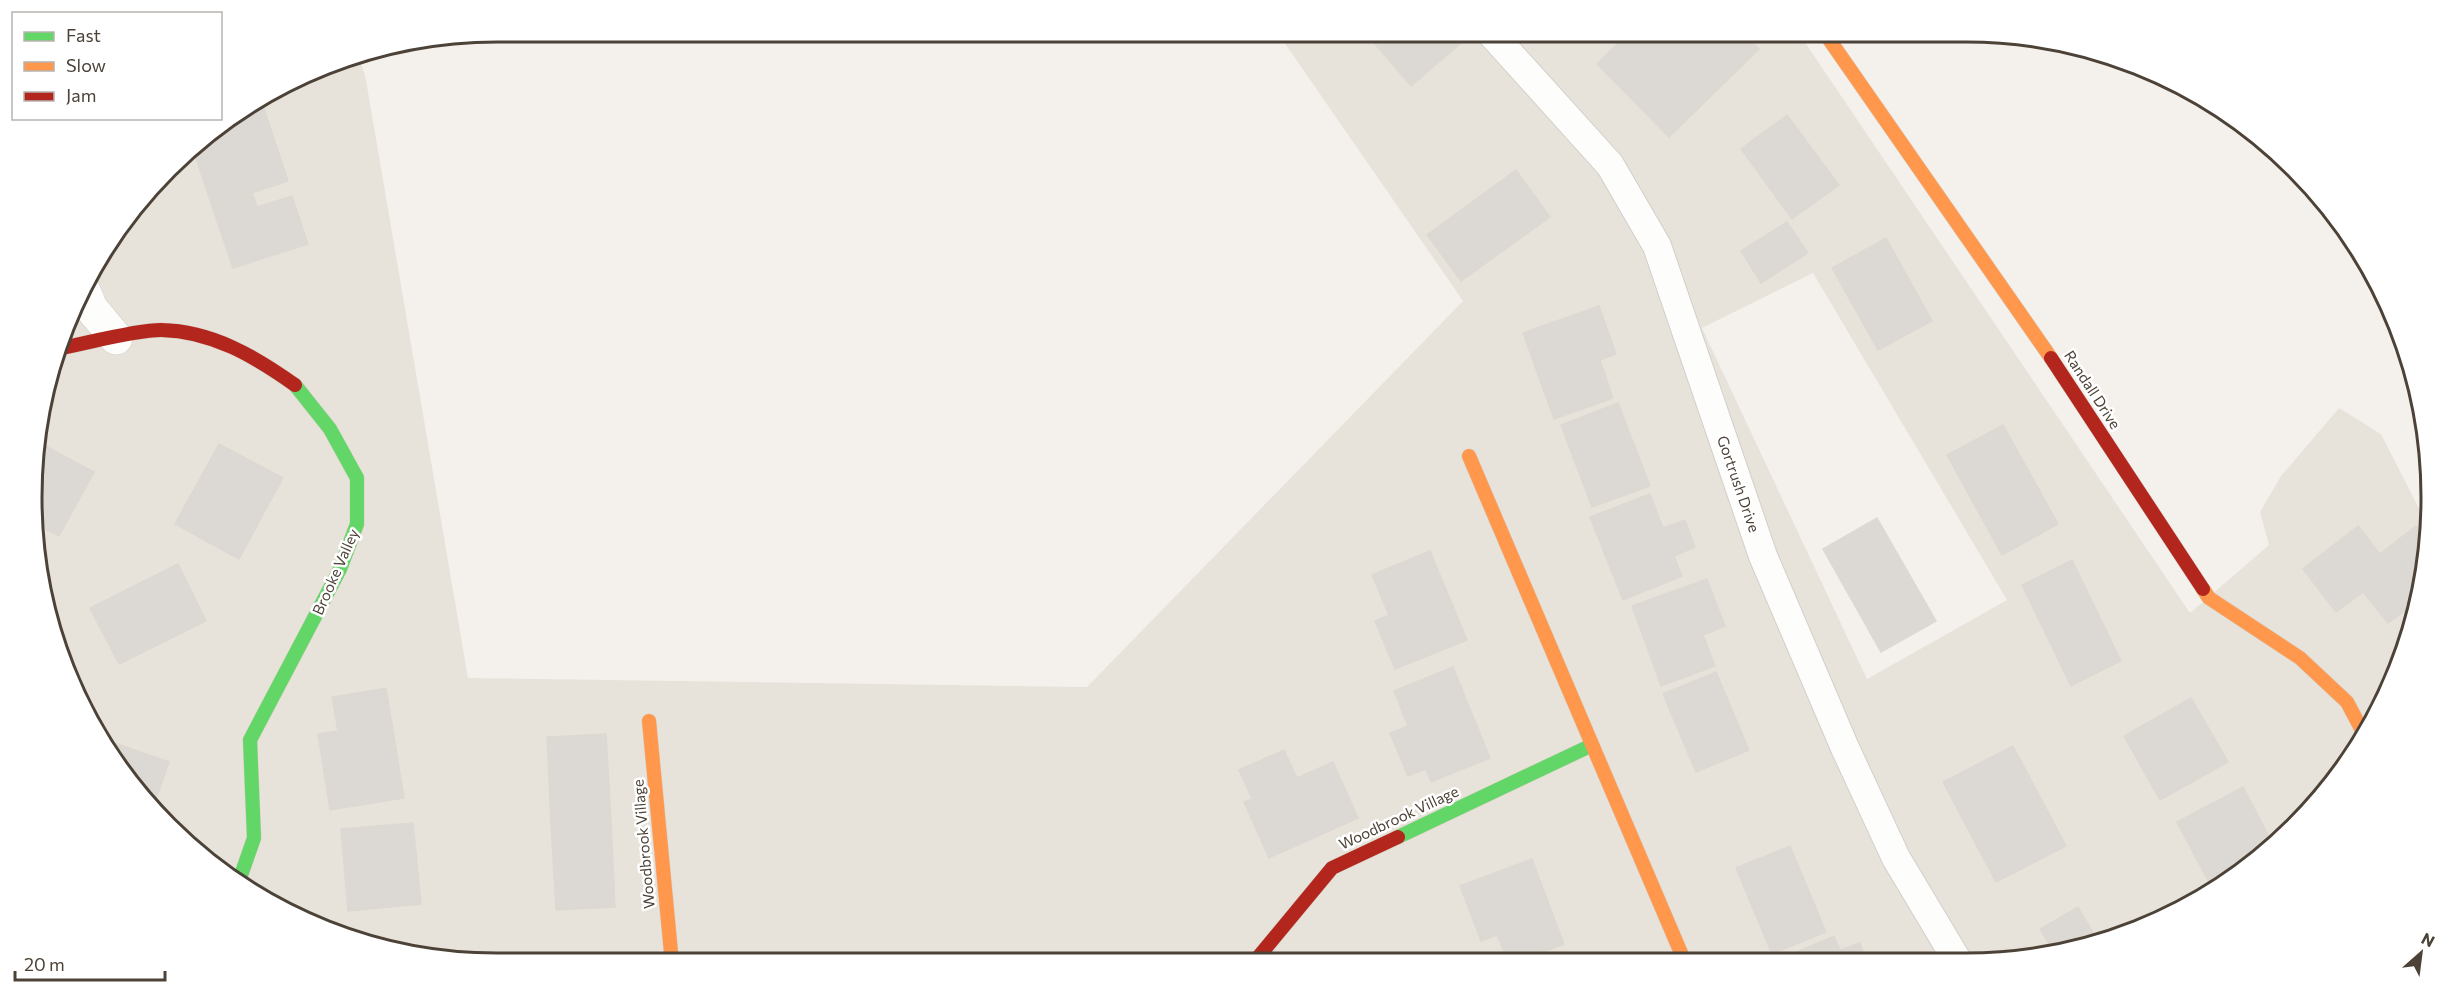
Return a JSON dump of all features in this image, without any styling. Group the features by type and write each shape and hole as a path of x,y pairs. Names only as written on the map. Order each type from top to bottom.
{"street":[{"name":"Randall Drive","path":"1831,42 2011,298 2209,598 2300,658 2347,702 2360,726"},
{"path":"88,299 92,308 116,338"},
{"name":"Brooke Valley","path":"68,347 159,330 205,334 252,356 295,386 330,429 357,478 357,524 340,569 290,668 250,740 254,838 241,874"},
{"path":"1469,456 1590,746 1681,953"},
{"name":"Woodbrook Village","path":"649,721 671,953"},
{"name":"Woodbrook Village","path":"1263,953 1332,867 1590,746"}],"lane":[{"name":"Gortrush Drive","path":"1499,42 1610,165 1657,246 1763,556 1845,748 1896,858 1953,953"}],"shaded area":[{"path":"1284,42 1805,42 2190,613 2269,545 2260,512 2281,476 2339,408 2381,434 2421,511 2412,586 2397,644 2374,699 2360,725 2327,775 2308,798 2288,820 2243,859 2193,892 2167,906 2112,929 2054,944 2025,949 1966,953 468,952 409,944 351,929 296,906 270,892 220,859 175,820 136,775 119,751 89,699 66,644 46,557 42,498 43,468 51,409 66,351 89,296 119,244 136,220 175,175 220,136 270,103 323,77 361,63 468,678 1087,687 1463,301","holes":["1813,273 2007,600 1867,679 1702,328"]}],"building":[{"path":"1374,42 1458,42 1460,44 1411,86"},
{"path":"1619,42 1752,42 1759,49 1669,137 1597,64"},
{"path":"263,107 288,181 212,206 195,156 220,136"},
{"path":"1787,115 1839,185 1792,219 1741,149"},
{"path":"1516,170 1550,217 1461,281 1427,235"},
{"path":"252,193 257,207 292,196 308,244 233,268 212,206"},
{"path":"1787,222 1808,253 1761,283 1741,251"},
{"path":"1886,238 1932,321 1878,350 1832,268"},
{"path":"1599,306 1616,354 1600,360 1613,398 1554,419 1523,333"},
{"path":"1618,403 1650,486 1592,507 1561,425"},
{"path":"2003,425 2058,524 2002,555 1947,455"},
{"path":"219,444 283,478 261,518 197,484"},
{"path":"45,446 94,472 59,536 43,528 42,498"},
{"path":"197,484 261,518 239,559 175,524"},
{"path":"1650,494 1663,528 1685,520 1695,547 1674,556 1682,576 1623,600 1590,517"},
{"path":"1877,518 1936,621 1881,652 1823,549"},
{"path":"2358,526 2380,554 2416,526 2420,531 2406,610 2388,623 2363,592 2336,612 2303,569"},
{"path":"1430,551 1467,640 1395,669 1375,621 1389,615 1372,575"},
{"path":"2072,560 2121,661 2071,686 2022,585"},
{"path":"178,564 206,621 119,664 90,608"},
{"path":"1707,579 1725,626 1703,635 1715,666 1661,686 1632,606"},
{"path":"1453,667 1490,758 1431,782 1426,769 1408,776 1390,733 1408,726 1394,691"},
{"path":"1716,672 1749,750 1696,772 1663,694"},
{"path":"386,688 404,798 330,810 318,734 338,731 332,697"},
{"path":"2191,698 2228,762 2160,800 2124,736"},
{"path":"606,734 611,820 551,823 547,737"},
{"path":"114,743 169,762 156,799"},
{"path":"2013,746 2066,846 1996,882 1943,782"},
{"path":"1284,750 1297,778 1333,762 1358,818 1269,858 1244,802 1252,799 1239,770"},
{"path":"2243,787 2269,837 2243,859 2209,882 2177,822"},
{"path":"611,820 615,907 556,910 551,823"},
{"path":"413,823 421,904 348,911 341,829"},
{"path":"1790,846 1826,932 1772,953 1736,868"},
{"path":"1532,859 1564,944 1540,953 1505,953 1497,935 1481,941 1460,886"},
{"path":"2078,907 2094,934 2049,945 2040,929"},
{"path":"1834,936 1840,950 1860,943 1864,953 1794,953"}],"traffic: fast":[{"path":"241,874 254,838 250,740 340,569 357,524 357,478 330,429 295,385"},
{"path":"1398,837 1590,746"}],"traffic: slow":[{"path":"1831,42 2051,358"},
{"path":"1469,456 1681,953"},
{"path":"2203,589 2209,598 2300,658 2347,702 2360,726"},
{"path":"649,721 671,953"}],"traffic: jam":[{"path":"68,347 137,332 180,331 232,347 264,364 295,385"},
{"path":"2051,358 2203,589"},
{"path":"1262,953 1332,868 1398,837"}]}
